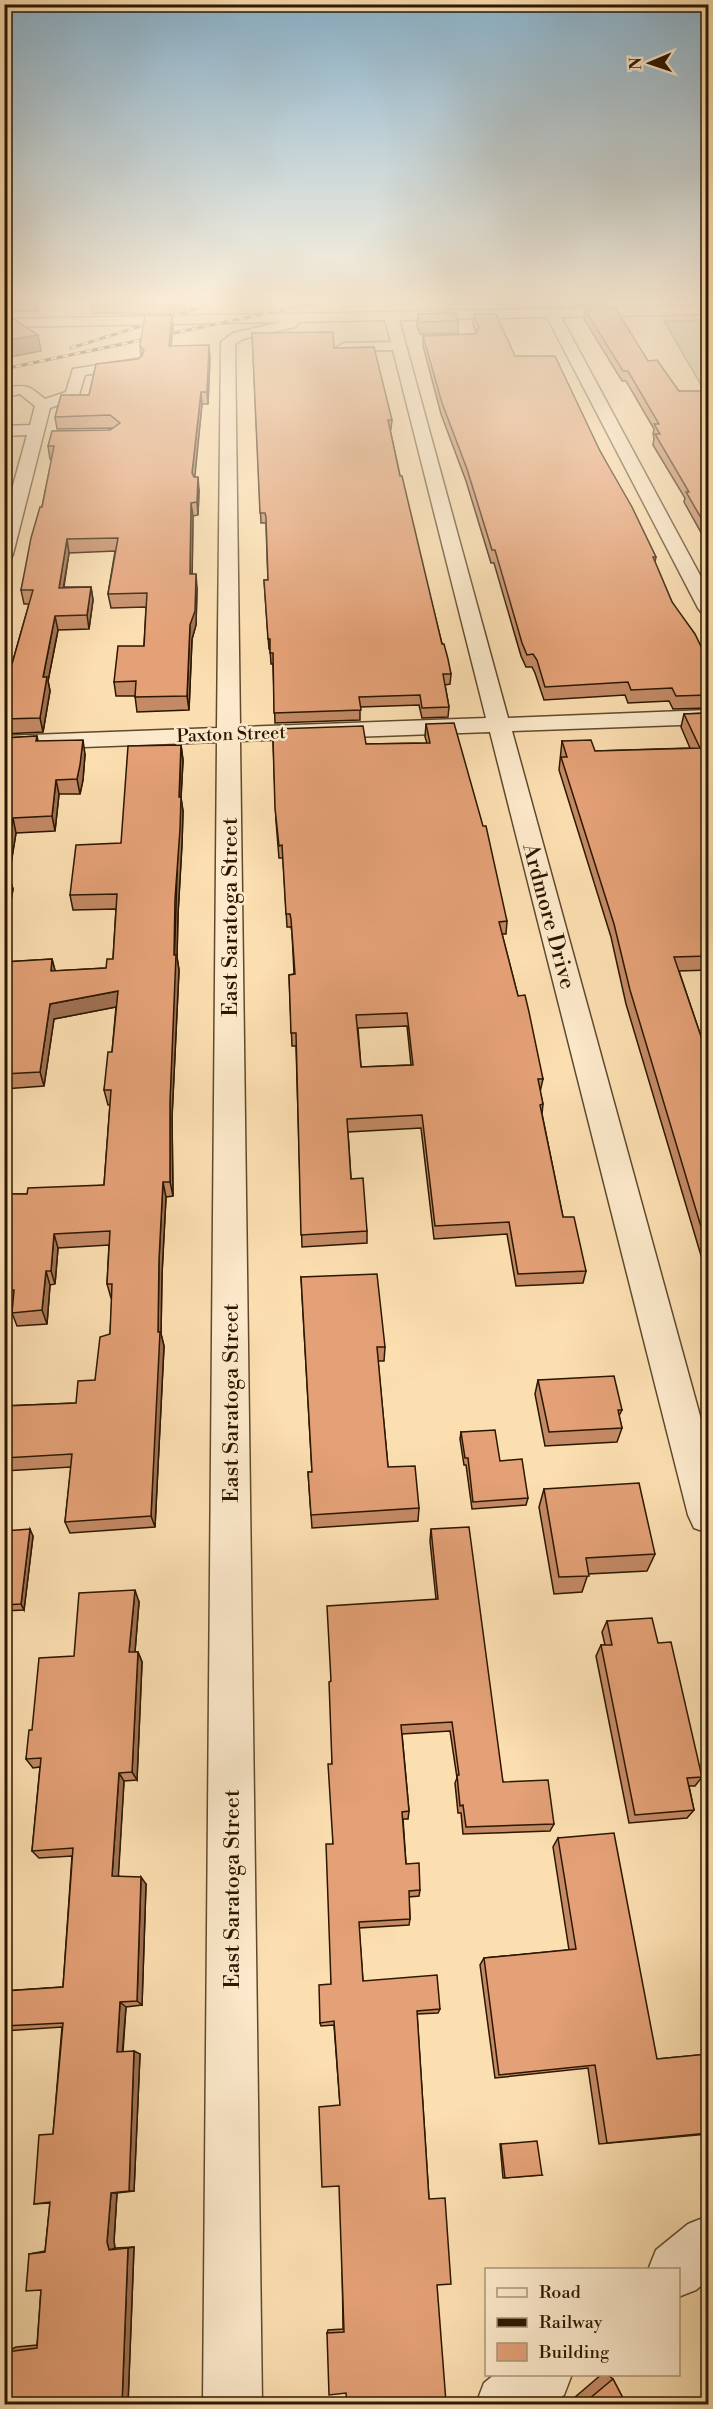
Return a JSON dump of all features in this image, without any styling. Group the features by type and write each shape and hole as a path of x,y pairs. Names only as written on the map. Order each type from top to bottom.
{"street":[{"path":"4,554 40,416"},
{"name":"East Saratoga Street","path":"229,416 232,2404"},
{"name":"Ardmore Drive","path":"421,416 499,725 708,1515"},
{"path":"607,416 708,608"},
{"path":"4,431 57,437"},
{"name":"Paxton Street","path":"4,743 708,717"},
{"path":"678,2268 708,2244"},
{"path":"505,2404 540,2376"}],"building":[{"path":"112,416 198,416 192,473 194,477 198,477 197,502 191,503 190,574 196,574 195,611 190,625 187,696 135,697 136,681 114,682 118,646 144,646 147,593 108,594 118,538 67,539 59,588 91,587 87,615 55,616 43,677 47,677 40,718 4,719 4,664 12,664 33,590 21,590 31,538 40,507 42,507 54,446 48,446 52,431 110,430 120,423"},
{"path":"256,416 391,416 392,420 388,420 400,476 402,476 451,674 443,674 449,707 422,708 420,695 359,697 361,710 274,713 273,653 270,653 270,639 268,639 264,580 268,580 266,517 265,513 260,513"},
{"path":"447,416 584,416 656,557 653,557 672,602 695,634 708,661 708,695 676,696 672,688 631,690 628,682 545,687 537,660 533,654 527,655 522,643 495,550 492,550 467,469"},
{"path":"655,416 708,416 708,530 655,434 660,434 654,424 659,424"},
{"path":"708,713 708,956 674,957 708,1057 708,1250 630,990 614,924 561,757 567,757 562,741 591,740 595,751 700,748 684,714"},
{"path":"454,723 483,826 486,826 507,921 499,922 518,996 525,995 543,1079 538,1079 543,1104 540,1105 563,1217 574,1217 586,1271 518,1274 509,1222 435,1226 422,1115 347,1119 351,1179 363,1178 367,1231 301,1235 296,1033 291,1033 289,975 295,974 291,919 290,914 286,914 282,845 279,846 275,808 273,739 275,739 275,729 363,726 366,744 430,743 426,724","holes":["407,1013 413,1065 361,1067 356,1015"]},
{"path":"37,736 36,741 83,740 77,779 56,780 52,816 13,818 4,867 4,738"},
{"path":"181,745 180,829 175,899 174,955 176,955 170,1102 170,1182 163,1182 159,1260 158,1332 160,1332 151,1516 65,1522 72,1454 4,1458 4,1406 76,1403 78,1381 95,1380 100,1337 110,1334 112,1284 107,1284 110,1231 54,1234 51,1271 46,1271 42,1310 12,1313 14,1290 4,1291 4,1194 27,1194 28,1188 104,1185 111,1090 104,1090 108,1052 112,1052 118,991 50,1004 40,1072 4,1074 4,962 52,959 51,971 106,968 107,959 113,959 117,894 70,895 76,845 121,843 128,746"},
{"path":"4,874 9,874 4,899"},
{"path":"377,1274 385,1347 377,1347 388,1467 415,1466 419,1508 311,1515 308,1472 312,1472 301,1277"},
{"path":"614,1376 622,1410 618,1410 622,1428 549,1432 538,1380"},
{"path":"495,1430 500,1461 522,1459 528,1498 473,1502 468,1458 465,1458 461,1432"},
{"path":"639,1483 655,1554 586,1558 589,1576 559,1577 544,1489"},
{"path":"469,1527 503,1782 548,1780 554,1824 466,1827 463,1805 460,1806 457,1775 459,1775 452,1722 401,1725 409,1811 402,1812 406,1864 419,1863 420,1890 409,1891 410,1919 359,1922 363,1981 437,1975 440,2009 417,2011 429,2199 445,2198 451,2284 437,2285 446,2402 347,2404 346,2393 329,2395 327,2333 344,2332 339,2186 322,2187 319,2107 340,2105 334,2021 320,2023 319,1985 331,1984 326,1844 333,1844 328,1764 332,1764 327,1606 438,1599 431,1529"},
{"path":"30,1529 21,1604 4,1605 4,1531"},
{"path":"135,1590 129,1652 138,1652 132,1772 119,1773 112,1876 141,1877 137,2001 120,2002 117,2052 134,2051 129,2191 111,2193 107,2242 109,2250 128,2248 122,2404 4,2404 6,2352 37,2348 41,2290 26,2291 29,2254 45,2252 50,2202 34,2204 39,2135 53,2134 63,2023 4,2026 4,1991 63,1987 73,1848 32,1851 41,1758 26,1759 29,1730 32,1730 39,1658 74,1656 79,1593"},
{"path":"652,1618 658,1643 671,1642 702,1777 687,1778 694,1810 635,1815 601,1645 612,1645 607,1621"},
{"path":"614,1833 657,2059 708,2054 708,2133 607,2143 595,2065 499,2075 484,1958 576,1949 558,1838"},
{"path":"537,2141 542,2175 505,2178 501,2144"},
{"path":"613,2379 626,2404 583,2404"}]}
